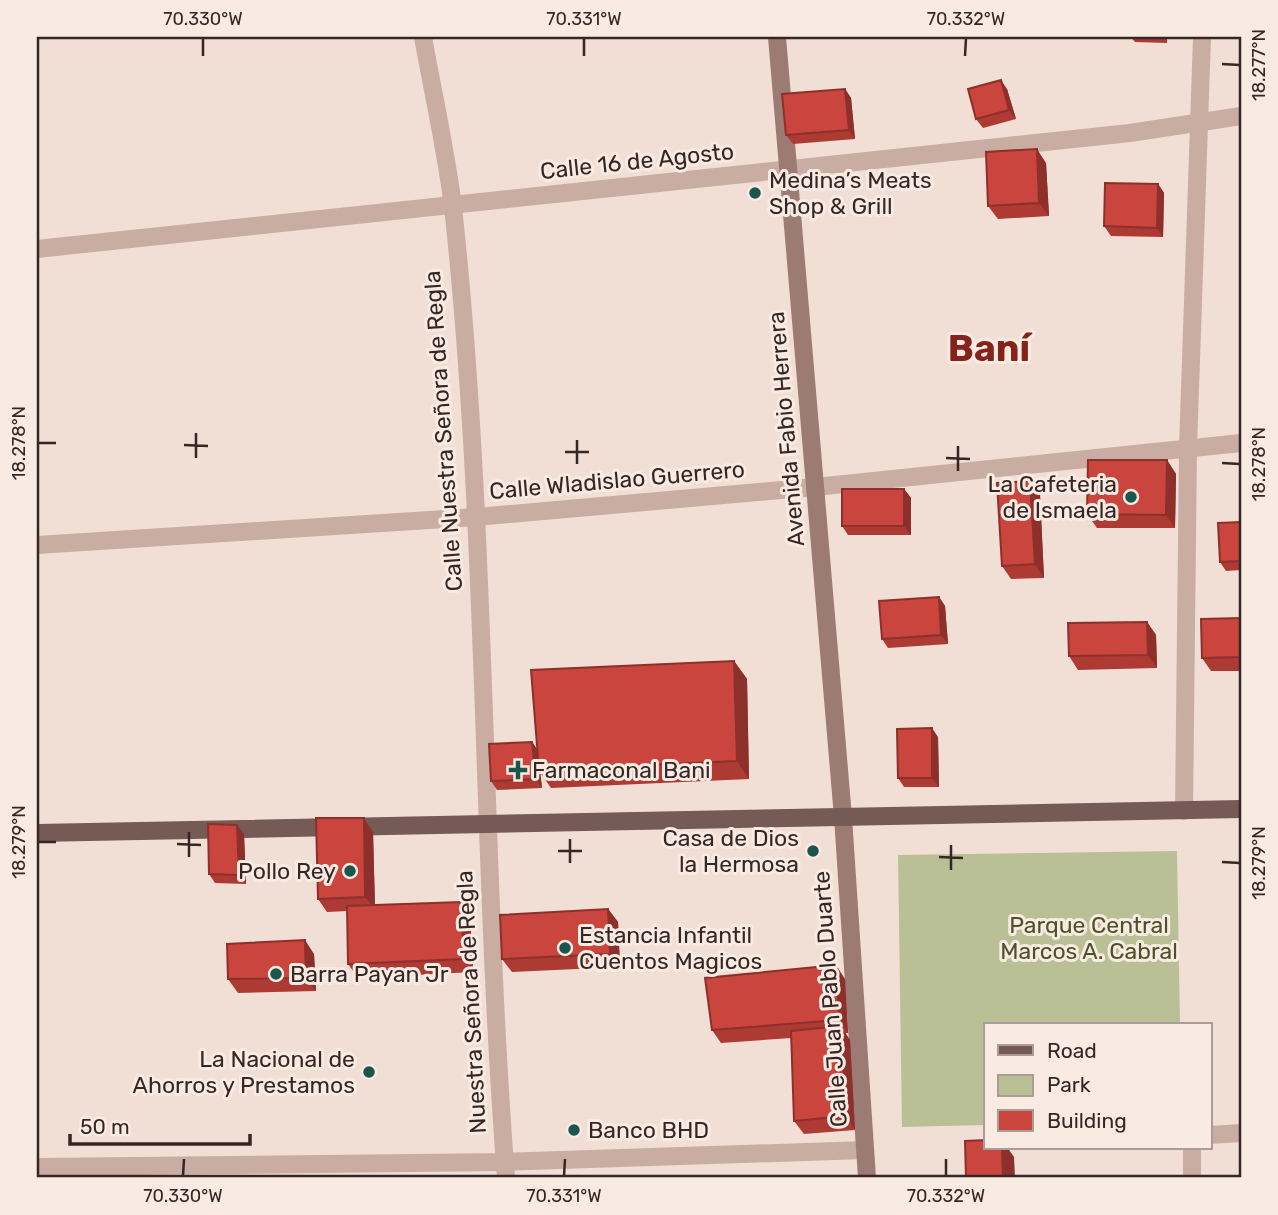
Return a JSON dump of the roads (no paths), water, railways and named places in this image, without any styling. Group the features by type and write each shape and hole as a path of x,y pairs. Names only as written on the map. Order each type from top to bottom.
{"main road":[{"path":"37,833 1241,808"}],"street":[{"name":"Calle Nuestra Señora de Regla","path":"423,37 453,205 477,517 486,824"},
{"name":"Avenida Fabio Herrera","path":"777,37 843,817"},
{"path":"1184,811 1188,448 1202,37"},
{"name":"Calle 16 de Agosto","path":"37,249 1130,133 1201,120 1241,116"},
{"name":"Calle Wladislao Guerrero","path":"37,545 477,517 815,487 1241,443"},
{"name":"Calle Juan Pablo Duarte","path":"843,817 867,1178"},
{"name":"Nuestra Señora de Regla","path":"486,824 505,1170"},
{"path":"1212,1135 1241,1133"},
{"path":"1192,1148 1192,1178"},
{"path":"37,1167 505,1170 864,1150"}],"place":[{"name":"Medina’s Meats Shop & Grill","path":"755,193"},
{"name":"La Cafeteria de Ismaela","path":"1131,497"},
{"name":"Farmaconal Bani","path":"518,770"},
{"name":"Casa de Dios la Hermosa","path":"813,851"},
{"name":"Pollo Rey","path":"350,871"},
{"name":"Estancia Infantil Cuentos Magicos","path":"565,948"},
{"name":"Barra Payan Jr","path":"276,974"},
{"name":"La Nacional de Ahorros y Prestamos","path":"369,1072"},
{"name":"Banco BHD","path":"574,1130"}],"district":[{"name":"Baní","path":"989,348"}],"park label":[{"name":"Parque Central Marcos A. Cabral","path":"1089,938"}]}
